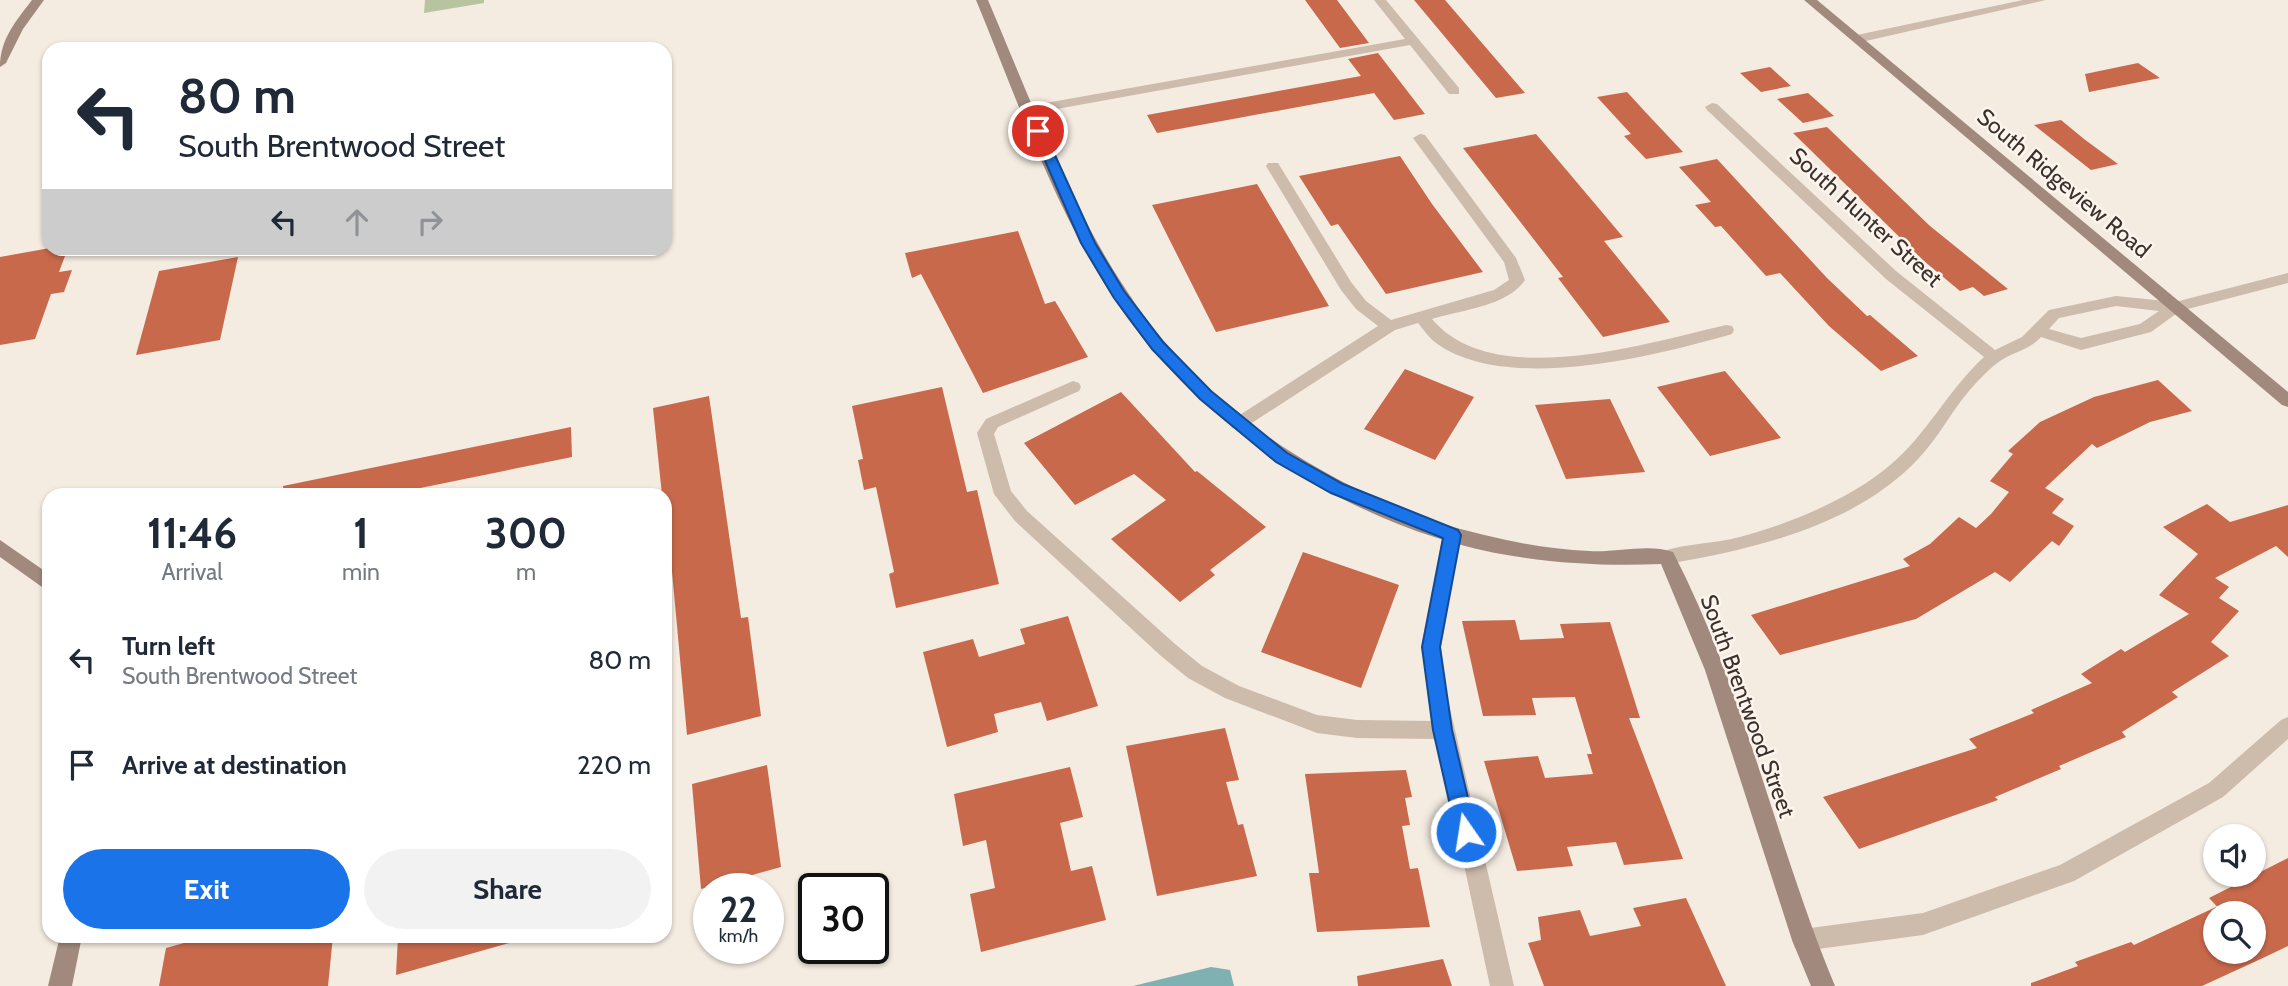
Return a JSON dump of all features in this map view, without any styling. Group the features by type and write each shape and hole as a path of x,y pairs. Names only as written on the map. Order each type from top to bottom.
{"street":[{"path":"0,63 17,28 38,0"},
{"path":"982,0 1088,243 1119,294 1157,345 1238,424 1281,458 1337,489 1452,535 1502,547 1618,562 1667,557 1741,544 1838,508 1894,472 1914,453 1969,380 1994,357 2028,341 2054,314 2116,301 2175,307 2288,278"},
{"path":"1380,0 1454,91"},
{"name":"South Ridgeview Road","path":"1810,0 2288,401"},
{"path":"1857,39 2040,0"},
{"path":"1029,110 1413,41"},
{"name":"South Hunter Street","path":"1712,107 1891,275 1994,357"},
{"path":"1238,424 1389,326 1499,295 1511,288 1517,280 1511,261 1420,138"},
{"path":"1273,166 1346,286 1361,305 1389,326"},
{"path":"2038,331 2081,344 2145,328 2175,307"},
{"path":"1421,316 1442,339 1466,352 1493,359 1532,361 1577,362 1726,330"},
{"path":"1073,387 992,423 985,433 1003,494 1021,516 1195,672 1232,692 1317,724 1357,729 1443,730"},
{"path":"1452,535 1431,647 1443,730 1502,986"},
{"path":"0,547 42,579"},
{"name":"South Brentwood Street","path":"1667,557 1715,670 1803,940 1823,986"},
{"path":"1803,940 1923,924 2066,874 2216,790 2288,726"},
{"path":"60,986 69,943"}],"green space":[{"path":"425,0 484,0 484,3 424,13"}],"water":[{"path":"1211,967 1230,970 1234,986 1133,986"}],"building":[{"path":"1305,0 1337,0 1369,43 1340,48"},
{"path":"1414,0 1445,0 1525,93 1496,98"},
{"path":"1378,53 1425,114 1394,120 1374,93 1157,133 1147,115 1361,76 1348,59"},
{"path":"2138,63 2160,78 2089,92 2085,74"},
{"path":"1770,67 1791,86 1761,92 1740,73"},
{"path":"1627,92 1683,152 1646,159 1624,136 1631,134 1597,97"},
{"path":"1808,93 1834,116 1803,123 1777,99"},
{"path":"2061,120 2118,164 2091,170 2034,125"},
{"path":"1827,127 1930,226 2008,289 1984,296 1973,287 1960,291 1924,261 1793,133"},
{"path":"1536,134 1623,237 1604,241 1670,322 1603,337 1558,278 1563,277 1463,148"},
{"path":"1400,156 1483,272 1386,294 1338,224 1331,226 1299,176"},
{"path":"1717,159 1827,278 1867,316 1870,315 1918,356 1881,371 1829,326 1780,273 1766,276 1721,226 1715,227 1695,205 1711,202 1679,167"},
{"path":"1257,184 1329,306 1216,332 1152,205"},
{"path":"1018,231 1045,304 1055,301 1088,357 983,393 921,274 912,278 905,253"},
{"path":"42,249 42,256 65,256 59,272 72,270 64,292 51,294 35,339 0,345 0,257"},
{"path":"238,257 220,340 136,355 159,271"},
{"path":"1405,369 1474,397 1435,460 1364,429"},
{"path":"1725,371 1781,438 1710,456 1657,387"},
{"path":"2158,380 2192,411 2150,422 2097,448 2092,444 2045,488 2064,499 2052,513 2074,526 2059,546 2052,541 2010,582 1995,572 1916,619 1780,655 1751,615 1910,566 1903,559 1930,544 1959,517 1976,528 2009,492 1990,481 2013,454 2008,451 2040,422 2094,397"},
{"path":"942,387 967,492 977,490 999,584 896,608 889,574 894,572 876,487 864,490 858,460 863,459 852,406"},
{"path":"1121,392 1195,472 1266,527 1210,570 1215,575 1180,602 1111,539 1166,500 1134,474 1075,505 1024,443"},
{"path":"709,396 741,618 748,617 761,716 687,735 672,571 672,488 661,488 653,408"},
{"path":"1610,399 1645,472 1566,479 1535,405"},
{"path":"571,427 572,457 420,488 283,486"},
{"path":"2207,504 2230,522 2288,505 2288,557 2276,546 2215,578 2229,587 2219,598 2239,611 2211,642 2229,656 2172,692 2178,697 2122,732 2126,737 1995,797 1998,800 1859,849 1823,797 1977,748 1969,739 2034,713 2031,710 2092,683 2081,674 2121,649 2125,652 2189,614 2159,595 2198,554 2163,527"},
{"path":"1303,552 1399,585 1361,688 1261,652"},
{"path":"1068,616 1098,706 1047,721 1041,702 994,714 998,732 947,747 923,652 973,639 979,657 1025,644 1020,629"},
{"path":"1515,620 1520,640 1564,638 1560,624 1610,622 1640,718 1629,718 1683,859 1624,865 1616,842 1567,847 1573,866 1517,871 1484,761 1538,756 1545,778 1593,774 1587,754 1592,754 1575,697 1532,698 1536,715 1483,716 1462,621"},
{"path":"1225,728 1239,780 1226,782 1238,825 1243,824 1257,876 1157,896 1126,746"},
{"path":"767,765 781,867 759,873 700,873 692,784"},
{"path":"1070,767 1083,817 1060,823 1071,871 1092,866 1106,920 981,952 970,894 995,888 986,840 963,846 954,794"},
{"path":"1406,770 1412,797 1405,798 1410,825 1402,826 1410,869 1418,868 1430,927 1317,932 1309,873 1319,873 1305,774"},
{"path":"2288,858 2288,946 2266,956 2266,901 2212,901 2209,898 2231,887 2266,887 2266,869"},
{"path":"1686,898 1726,986 1544,986 1528,943 1541,940 1538,917 1580,910 1590,936 1641,926 1633,908"},
{"path":"2203,913 2203,964 2249,964 2202,986 2031,986 2031,983 2078,966 2075,962 2131,942 2134,945"},
{"path":"184,943 332,943 328,986 159,986 166,948"},
{"path":"398,943 509,943 396,975"},
{"path":"1443,959 1452,986 1358,986 1357,976"}],"route":[{"path":"1038,131 1088,243 1119,294 1157,345 1205,395 1281,458 1337,489 1452,535 1431,647 1443,730 1466,832"}]}
